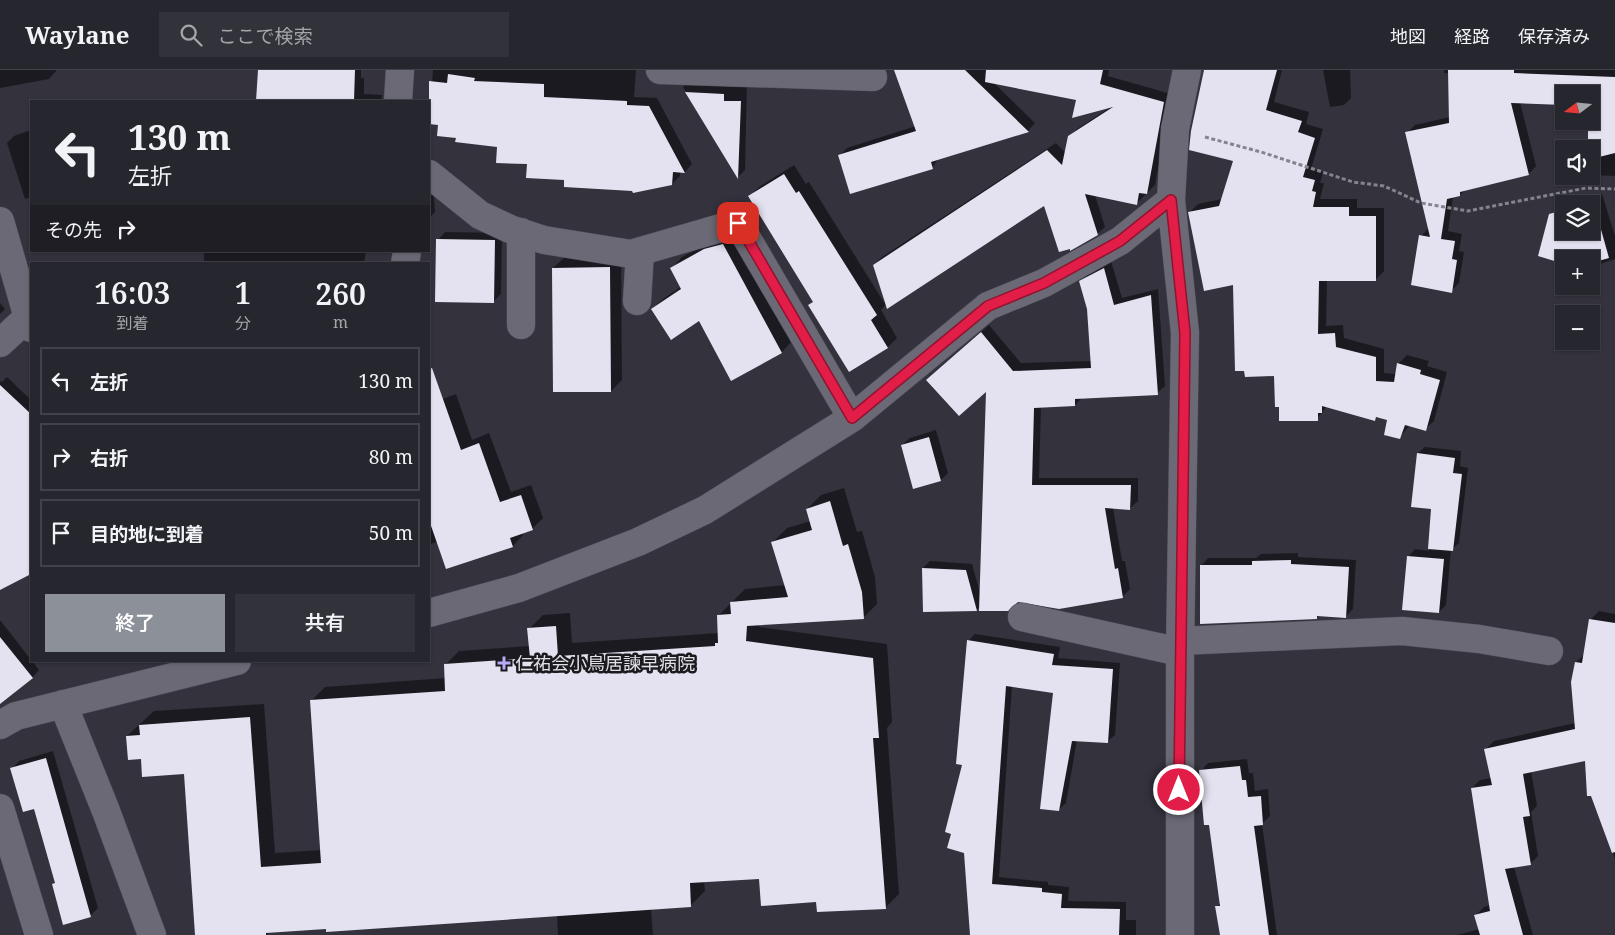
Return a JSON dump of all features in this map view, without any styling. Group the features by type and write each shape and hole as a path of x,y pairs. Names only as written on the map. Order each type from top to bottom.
{"street":[{"path":"398,100 400,70"},
{"path":"660,70 873,77"},
{"path":"1180,935 1180,646 1185,333 1171,200 1175,129 1187,70"},
{"path":"430,175 480,215 521,232 544,240 631,254 738,223 852,418"},
{"path":"430,613 519,588 638,542 705,510 852,418 988,306 1044,283 1120,241 1171,200"},
{"path":"521,232 521,325"},
{"path":"0,343 29,323 2,240"},
{"path":"637,301 640,252"},
{"path":"1022,617 1180,646 1402,631 1479,639 1549,651"},
{"path":"0,725 16,716 187,667 229,662"},
{"path":"63,704 106,811 152,935"},
{"path":"0,808 39,935"}],"path":[{"path":"1175,129 1261,152 1353,182 1384,186 1421,204 1468,211 1586,188 1615,189"}],"building":[{"path":"258,70 355,70 354,100 256,100"},
{"path":"894,70 965,70 1029,132 931,162 933,169 850,194 838,155 916,131"},
{"path":"986,70 1103,70 1100,84 1164,102 1147,194 1139,193 1137,205 1085,194 1098,235 1070,251 1070,249 1059,252 1044,206 887,309 873,265 1047,150 1062,165 1068,136 1113,107 1072,118 1076,100 985,82"},
{"path":"1204,70 1277,70 1266,110 1302,121 1298,132 1315,138 1303,177 1315,180 1312,191 1316,192 1313,207 1349,207 1349,216 1376,216 1376,281 1319,281 1318,334 1335,333 1336,347 1376,357 1376,381 1394,382 1397,363 1421,370 1420,374 1440,380 1426,431 1405,425 1400,439 1384,435 1387,420 1376,417 1375,421 1322,406 1322,413 1318,413 1318,421 1279,421 1279,407 1275,407 1274,376 1245,377 1244,371 1235,371 1233,285 1204,291 1188,212 1219,206 1233,161 1189,150 1191,131"},
{"path":"1448,70 1514,70 1514,73 1615,77 1615,153 1600,157 1600,140 1588,140 1588,130 1600,130 1600,85 1555,85 1555,105 1511,103 1529,175 1460,192 1460,196 1447,199 1441,239 1455,241 1452,259 1457,260 1452,293 1411,285 1419,235 1430,237 1405,132 1449,123"},
{"path":"448,74 475,78 474,81 544,84 544,97 627,101 627,105 649,106 685,173 673,172 672,185 633,193 632,191 564,187 564,180 526,178 527,164 496,163 497,147 455,142 456,138 437,136 438,125 430,124 429,81 447,83"},
{"path":"685,92 724,94 724,101 741,101 738,179"},
{"path":"784,174 796,193 799,191 877,315 871,320 888,348 849,372 808,305 813,302 748,196"},
{"path":"1555,212 1555,240 1600,240 1600,226 1609,258 1600,260 1600,250 1555,250 1555,261 1538,256 1549,214"},
{"path":"436,239 495,240 494,303 435,302"},
{"path":"723,244 782,353 731,381 699,321 671,340 651,309 681,289 670,268 704,249"},
{"path":"610,267 611,392 553,392 552,268"},
{"path":"1104,268 1114,305 1151,295 1158,395 1075,399 1075,406 1034,408 1032,485 1131,485 1130,510 1105,508 1115,569 1118,568 1123,598 1059,609 1018,602 1008,611 979,611 986,392 959,416 926,380 981,332 1013,371 1091,368 1087,309 1079,281"},
{"path":"432,368 461,450 479,443 500,502 521,495 533,530 510,538 513,547 446,569 430,523 430,369"},
{"path":"0,385 30,413 30,575 0,590"},
{"path":"929,437 941,481 913,489 901,445"},
{"path":"1417,453 1455,458 1453,473 1462,474 1453,551 1428,549 1431,509 1411,507"},
{"path":"830,501 843,546 848,544 862,592 864,619 747,626 746,641 873,658 879,738 873,738 886,909 817,912 816,902 761,906 759,879 690,883 691,907 326,932 326,929 266,933 266,935 195,935 184,774 142,777 141,759 128,760 126,736 140,735 139,725 250,717 261,867 321,863 310,700 445,691 444,664 530,658 527,628 556,626 558,656 715,646 715,643 718,643 717,615 731,614 730,602 788,597 771,542 812,530 806,509"},
{"path":"1407,556 1444,559 1439,613 1402,610"},
{"path":"1291,560 1291,564 1349,567 1346,618 1317,616 1317,619 1200,624 1200,565 1252,565 1252,561"},
{"path":"922,568 966,570 977,611 923,612"},
{"path":"1589,619 1615,623 1615,852 1612,853 1591,796 1587,796 1585,761 1523,774 1530,816 1523,817 1531,865 1505,869 1523,935 1480,935 1474,915 1490,911 1471,788 1492,785 1484,749 1575,729 1571,682 1575,662 1582,663"},
{"path":"0,637 33,678 0,704"},
{"path":"967,640 1054,654 1052,665 1113,669 1108,743 1072,741 1059,811 1040,809 1053,693 1006,686 992,884 1042,888 1042,892 1062,894 1061,908 1120,909 1119,935 970,935 964,853 947,848 951,834 945,832 962,765 956,764"},
{"path":"46,758 91,917 63,925 52,884 55,883 34,809 23,812 10,768"},
{"path":"1240,766 1242,780 1246,780 1248,797 1261,796 1263,825 1254,826 1269,935 1220,935 1215,906 1220,906 1209,825 1204,825 1199,770"}],"place":[{"name":"仁祐会小鳥居諫早病院","path":"504,663"}],"route":[{"path":"738,223 852,418 988,306 1044,283 1120,241 1171,200 1185,333 1179,790"}]}
